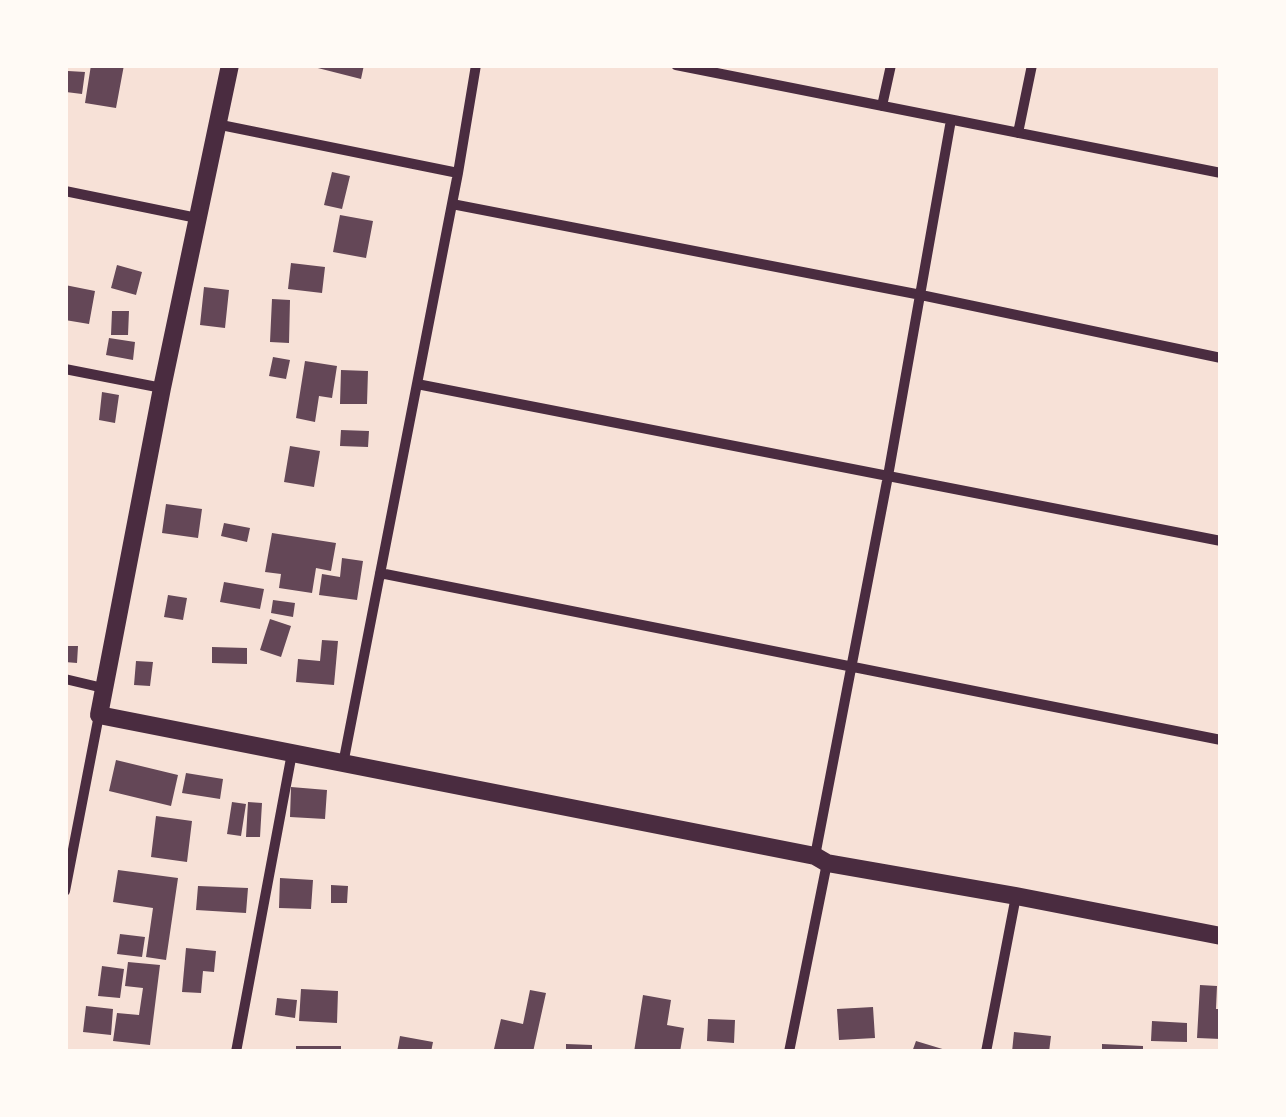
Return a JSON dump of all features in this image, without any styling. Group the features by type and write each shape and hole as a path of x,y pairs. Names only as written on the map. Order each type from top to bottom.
{"street":[{"path":"65,891 162,388 230,65"},
{"path":"344,764 476,65"},
{"path":"676,65 1221,172"},
{"path":"882,106 891,65"},
{"path":"1018,133 1032,65"},
{"path":"788,1052 850,666 951,120"},
{"path":"216,124 458,173"},
{"path":"65,191 197,218"},
{"path":"452,204 1221,358"},
{"path":"65,368 162,388"},
{"path":"417,384 1221,541"},
{"path":"380,574 1221,740"},
{"path":"65,678 103,688"},
{"path":"100,715 1221,936"},
{"path":"236,1052 292,753"},
{"path":"986,1052 1016,896"}],"building":[{"path":"91,65 124,65 116,108 85,103"},
{"path":"306,65 364,65 361,79"},
{"path":"68,71 85,72 82,94 66,92"},
{"path":"332,172 350,176 342,209 324,205"},
{"path":"340,215 373,221 366,258 333,252"},
{"path":"291,263 325,267 322,293 288,289"},
{"path":"117,265 142,272 136,295 111,288"},
{"path":"65,285 95,291 89,324 65,320"},
{"path":"204,287 229,290 225,328 200,325"},
{"path":"272,299 290,300 289,343 270,342"},
{"path":"112,311 129,311 128,335 111,335"},
{"path":"109,338 135,342 133,360 106,355"},
{"path":"273,357 290,360 286,379 269,376"},
{"path":"305,361 337,366 332,398 319,396 315,422 296,418"},
{"path":"341,370 368,371 367,404 340,404"},
{"path":"102,392 119,395 115,423 99,420"},
{"path":"341,430 369,431 368,447 340,446"},
{"path":"290,446 320,451 314,487 284,482"},
{"path":"166,504 202,509 198,538 162,533"},
{"path":"224,523 250,528 247,542 221,536"},
{"path":"272,533 336,543 331,571 316,568 312,593 279,588 281,574 265,572"},
{"path":"342,558 363,561 357,600 319,595 322,574 340,577"},
{"path":"224,582 264,589 260,609 220,602"},
{"path":"168,595 187,598 183,620 164,617"},
{"path":"273,600 295,603 293,617 271,613"},
{"path":"270,619 291,626 281,657 260,650"},
{"path":"322,640 338,641 334,685 296,682 298,659 320,661"},
{"path":"65,646 78,646 77,663 65,662"},
{"path":"212,647 247,648 247,664 212,663"},
{"path":"136,661 153,662 150,686 134,685"},
{"path":"116,760 178,775 171,806 109,791"},
{"path":"186,773 223,779 220,799 182,793"},
{"path":"291,787 327,790 325,819 290,817"},
{"path":"232,802 246,804 241,836 227,834"},
{"path":"248,802 262,803 260,837 246,837"},
{"path":"156,816 192,821 187,862 151,857"},
{"path":"118,870 178,878 166,960 146,957 153,908 113,902"},
{"path":"280,878 313,880 311,909 279,908"},
{"path":"331,885 348,886 347,903 331,903"},
{"path":"198,886 248,888 246,913 196,910"},
{"path":"120,934 145,937 142,957 117,954"},
{"path":"186,948 216,951 214,972 203,971 201,993 182,992"},
{"path":"128,962 160,965 150,1045 113,1041 117,1013 139,1015 143,988 125,986"},
{"path":"102,966 124,969 120,998 98,996"},
{"path":"1200,985 1217,986 1221,1039 1197,1038"},
{"path":"301,989 338,991 337,1023 299,1021"},
{"path":"530,990 546,993 533,1052 494,1049 501,1019 523,1024"},
{"path":"643,995 671,1000 667,1025 684,1028 680,1052 634,1052"},
{"path":"277,998 297,1000 295,1018 275,1015"},
{"path":"86,1006 113,1009 111,1035 83,1032"},
{"path":"873,1007 875,1038 839,1040 837,1009"},
{"path":"708,1019 735,1020 734,1043 707,1041"},
{"path":"1152,1021 1187,1023 1187,1042 1151,1041"},
{"path":"1014,1032 1051,1036 1049,1052 1012,1052"},
{"path":"400,1036 433,1042 431,1052 397,1052"},
{"path":"916,1041 949,1051 949,1052 912,1052"},
{"path":"566,1044 592,1045 592,1052 566,1052"},
{"path":"1102,1044 1143,1046 1143,1052 1102,1052"},
{"path":"296,1046 341,1046 341,1052 296,1052"}]}
